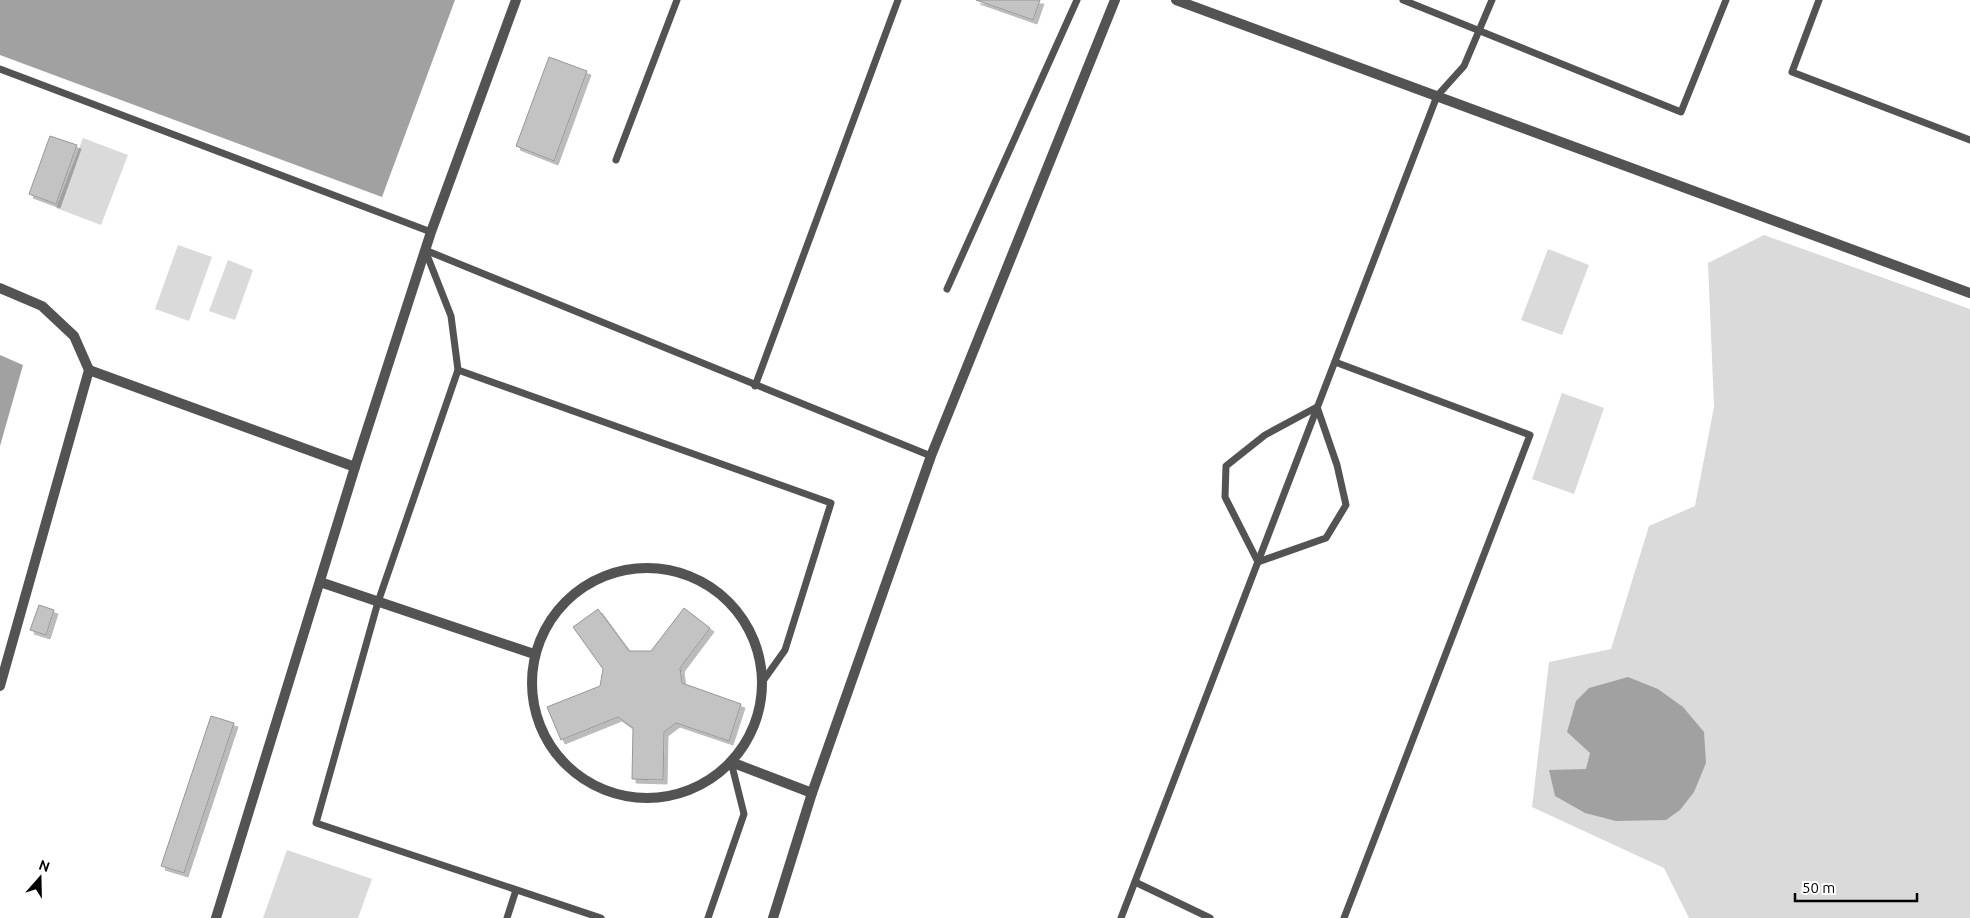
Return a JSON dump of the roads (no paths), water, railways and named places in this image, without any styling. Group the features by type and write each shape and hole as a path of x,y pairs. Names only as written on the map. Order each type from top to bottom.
{"street":[{"path":"216,918 355,467 425,250 516,0"},
{"path":"773,918 812,794 931,456 1115,0"},
{"path":"1176,0 1970,294"},
{"path":"0,288 42,306 74,336 89,370 0,686"},
{"path":"89,370 355,467"},
{"path":"632,568 660,568 687,574 711,587 732,605 748,628 759,653 763,680 760,710 749,738 731,762 707,781 693,788 671,796 648,798 624,796 602,789 582,778 563,762 549,744 539,723 532,701 531,678 534,654 544,629 560,606 580,588 605,575 632,568"},
{"path":"320,582 534,654"},
{"path":"731,762 812,794"}],"lane":[{"path":"616,160 677,0"},
{"path":"755,386 898,0"},
{"path":"947,290 1077,0"},
{"path":"1403,0 1681,112 1726,0"},
{"path":"1121,918 1437,96 1464,66 1492,0"},
{"path":"1820,0 1792,72 1970,140"},
{"path":"0,69 431,232"},
{"path":"425,250 755,386 931,456"},
{"path":"425,250 452,316 458,370 378,602 316,823 601,918"},
{"path":"1335,362 1530,435 1344,918"},
{"path":"458,370 831,503 785,650 763,680"},
{"path":"1258,562 1226,497 1226,466 1264,434 1318,407"},
{"path":"1258,562 1326,538 1346,506 1337,465 1318,407"},
{"path":"708,918 744,814 731,762"},
{"path":"1135,882 1210,918"},
{"path":"507,918 516,890"}]}
